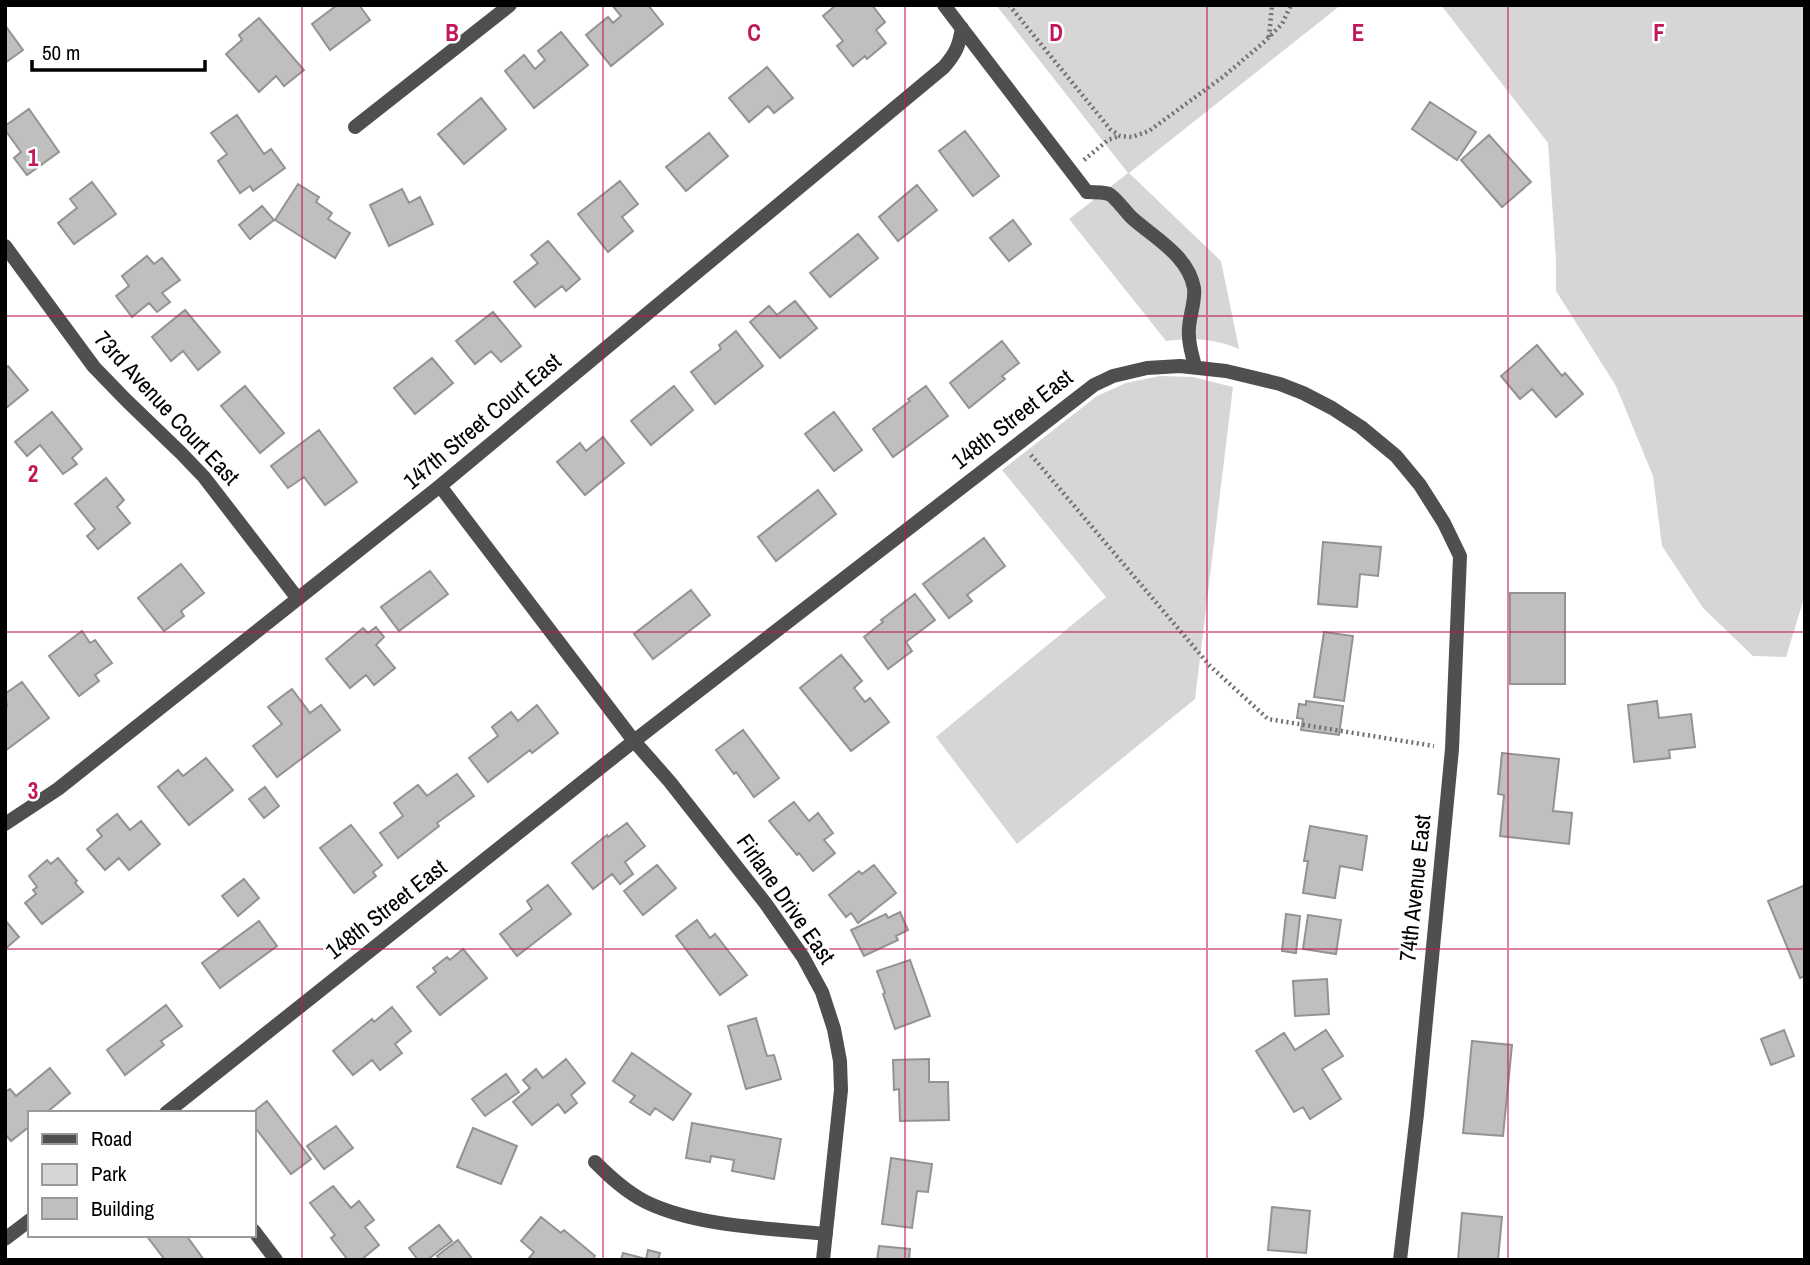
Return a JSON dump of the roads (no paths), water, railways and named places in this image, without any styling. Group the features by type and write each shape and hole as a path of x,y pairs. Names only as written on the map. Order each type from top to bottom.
{"street":[{"path":"355,127 510,5"},
{"path":"944,5 1087,192 1108,194 1181,260 1190,275 1194,290 1189,335 1195,368"},
{"name":"147th Street Court East","path":"5,824 58,789 440,486 944,67 959,45 962,28"},
{"name":"73rd Avenue Court East","path":"5,246 94,367 204,477 298,599"},
{"name":"148th Street East","path":"169,1111 634,741 1094,384 1113,376 1147,368 1180,366 1226,371 1280,384 1303,393 1361,427 1396,456 1420,485 1444,523"},
{"path":"440,486 634,741"},
{"name":"74th Avenue East","path":"1400,1260 1417,1114 1452,749 1460,556 1444,523"},
{"name":"Firlane Drive East","path":"634,741 670,782 766,904 803,957 822,992 834,1029 840,1061 841,1090 823,1260"},
{"path":"594,1163 618,1184 644,1201 673,1213 704,1221 826,1234"},
{"path":"5,1239 28,1222"},
{"path":"256,1234 276,1260"}]}
